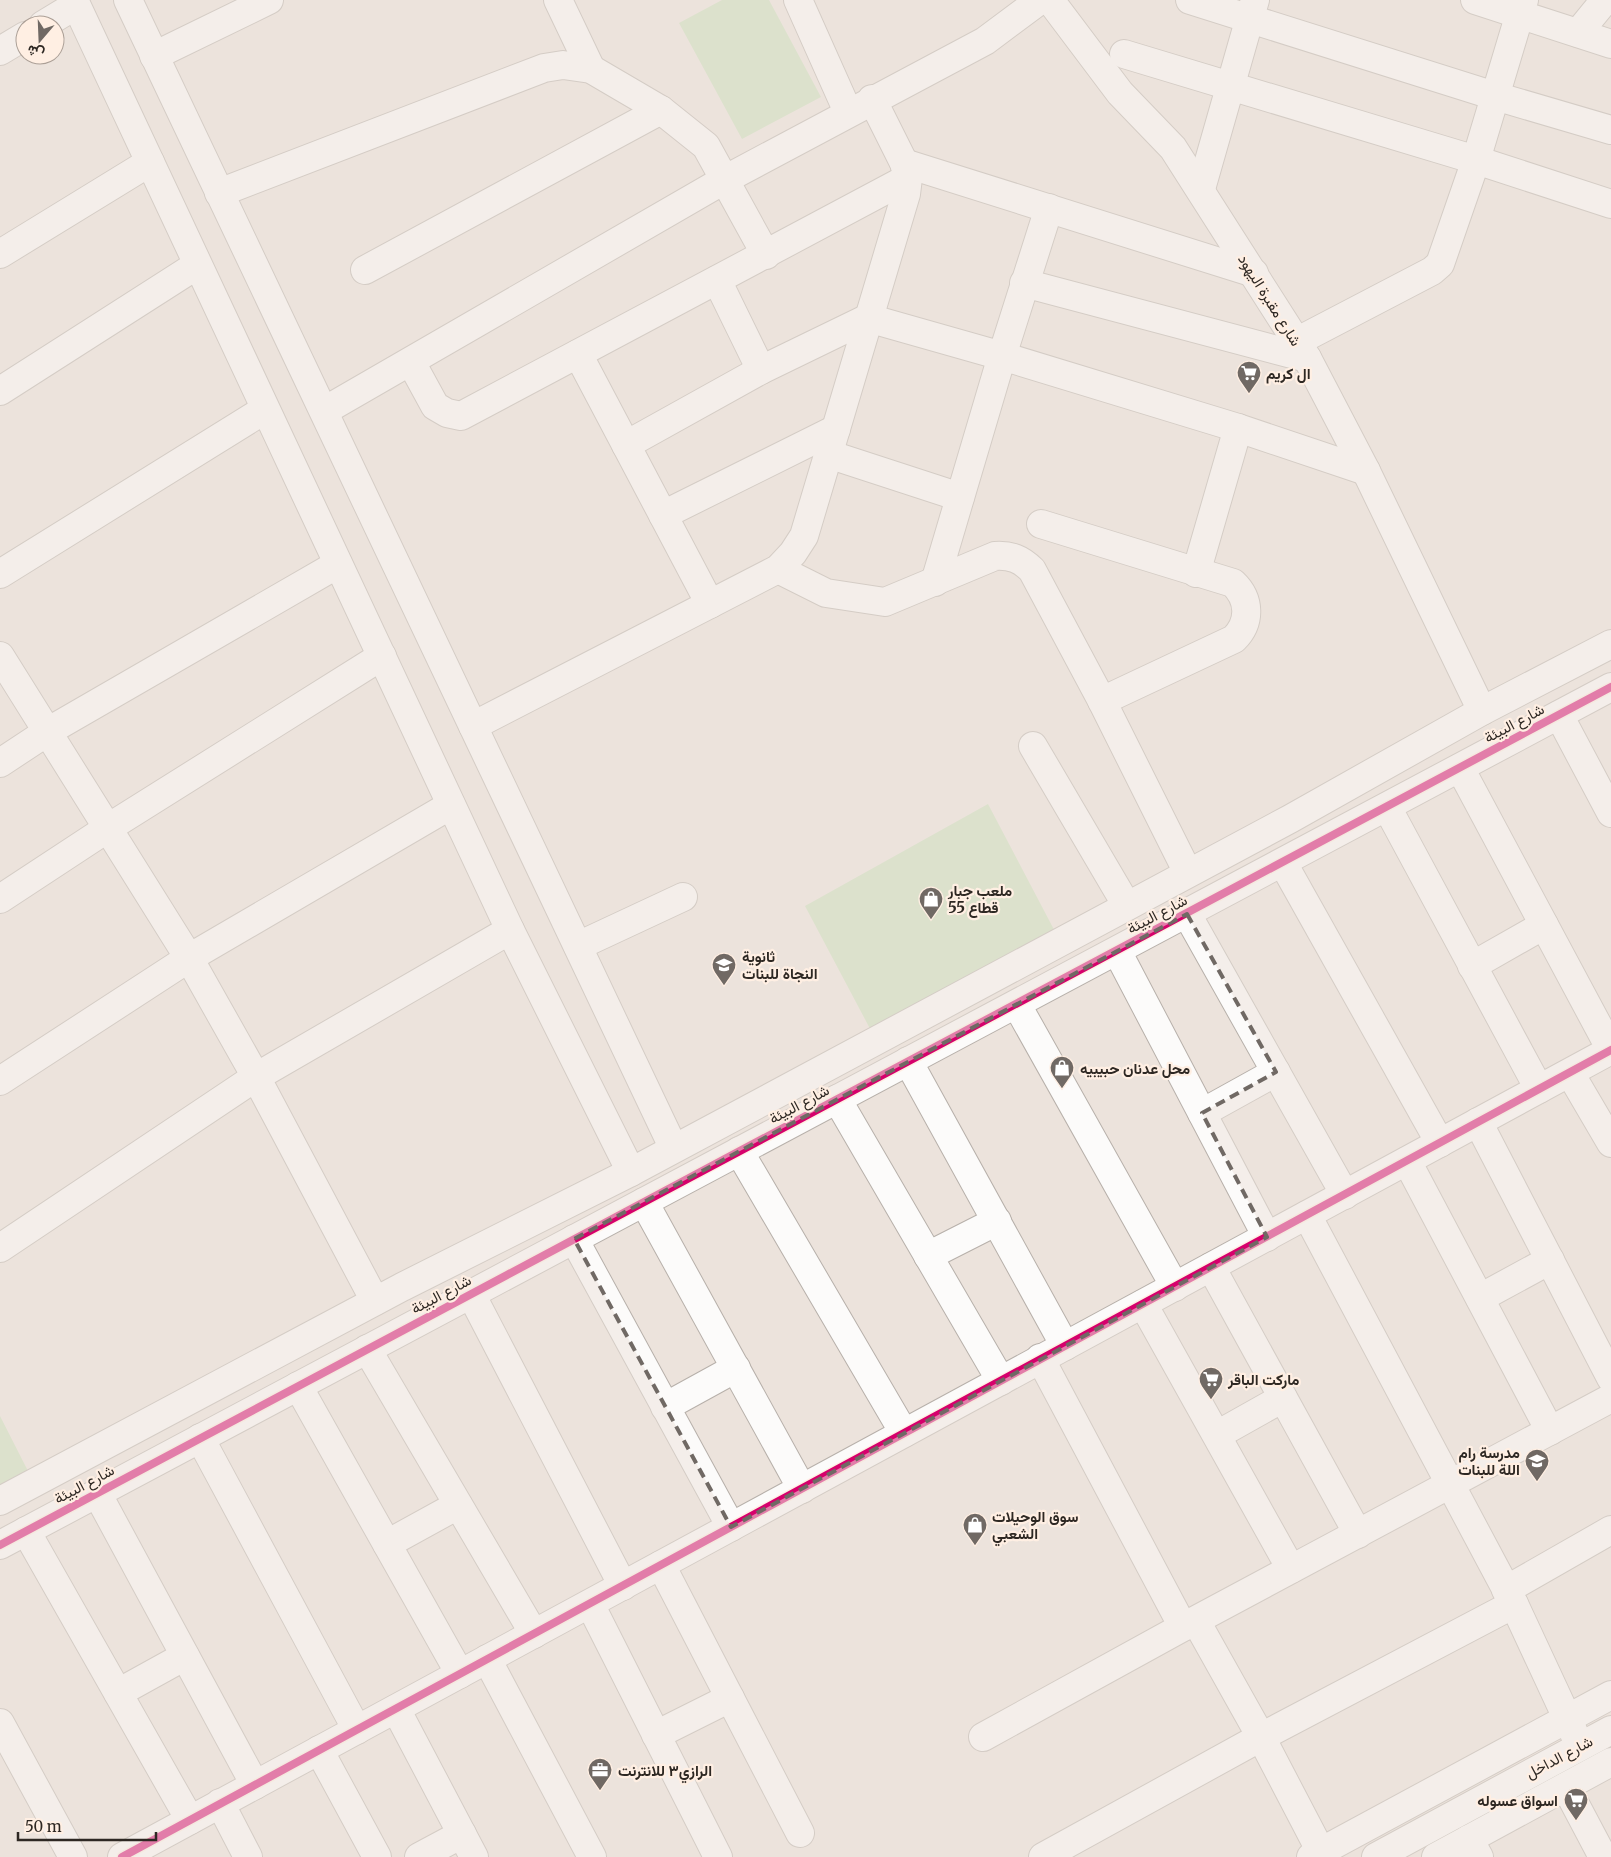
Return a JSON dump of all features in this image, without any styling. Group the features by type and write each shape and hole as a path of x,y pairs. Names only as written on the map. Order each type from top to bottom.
{"street":[{"path":"128,0 673,1147"},
{"path":"154,56 270,0"},
{"path":"558,0 591,69"},
{"path":"798,0 848,112"},
{"path":"324,411 724,180 985,40 1040,0"},
{"name":"شارع مقبرة اليهود","path":"1050,0 1120,93 1173,148 1201,189 1301,350 1366,471 1482,711"},
{"path":"1190,0 1252,10 1495,96 1611,130"},
{"path":"1475,0 1522,7 1578,33 1611,44"},
{"path":"1578,33 1605,0"},
{"path":"57,15 75,2 264,410 510,930 631,1172"},
{"path":"1024,283 1301,350 1432,271 1440,264 1476,160 1522,7"},
{"path":"1201,189 1252,10"},
{"path":"0,51 15,42"},
{"path":"1124,54 1476,160 1611,204"},
{"path":"219,193 544,68 563,65 591,69 661,110 706,146 719,166 724,180 766,255"},
{"path":"473,726 778,569 804,536 906,194 906,171 872,99"},
{"path":"364,270 661,110"},
{"path":"0,254 150,162"},
{"path":"411,362 435,406 446,413 461,416 766,255 906,171 1049,208 1254,273"},
{"path":"935,582 1024,283 1049,208"},
{"path":"0,391 197,264"},
{"path":"717,280 761,370"},
{"path":"626,445 761,370 868,318 1002,356 1238,428 1366,471"},
{"path":"578,354 710,604"},
{"path":"0,574 264,410"},
{"path":"1196,573 1238,428"},
{"path":"663,515 836,429"},
{"path":"828,454 960,497"},
{"path":"1041,524 1233,584 1243,593 1247,604 1241,632 1234,639 1102,701"},
{"path":"778,569 826,593 885,602 995,556 1005,556 1025,563 1032,570 1102,701 1188,873"},
{"path":"0,763 48,732 338,564"},
{"name":"شارع البيئة","path":"0,1501 375,1301 631,1172 673,1147 1290,818 1482,711 1611,644"},
{"path":"0,656 189,958 256,1077 375,1301"},
{"path":"0,899 108,828 382,656"},
{"name":"شارع البيئة","path":"7,1539 1017,1005 1611,687"},
{"path":"1559,715 1611,813"},
{"path":"1033,746 1127,906"},
{"path":"122,1857 1611,1050 1460,768"},
{"path":"0,1081 189,958 451,805"},
{"path":"1387,807 1539,1090"},
{"path":"1290,818 1308,849"},
{"path":"1283,863 1440,1143"},
{"path":"578,946 683,896"},
{"path":"1187,914 1345,1195"},
{"path":"1472,966 1544,925"},
{"path":"0,1248 256,1077 510,930"},
{"path":"1117,951 1267,1237"},
{"path":"1017,1005 1175,1287"},
{"path":"908,1061 1065,1346"},
{"path":"1202,1113 1276,1072"},
{"path":"1570,1072 1611,1143"},
{"path":"837,1099 1001,1381"},
{"path":"984,1737 1610,1396 1550,1260 1478,1122"},
{"path":"740,1151 904,1433"},
{"path":"1408,1161 1550,1430"},
{"path":"644,1202 802,1489"},
{"path":"1307,1215 1510,1597 1580,1746"},
{"path":"928,1256 997,1221"},
{"path":"574,1239 731,1527"},
{"path":"1480,1298 1550,1260"},
{"path":"1211,1267 1358,1534"},
{"path":"471,1294 623,1586"},
{"path":"1143,1304 1291,1569"},
{"path":"367,1349 534,1634"},
{"path":"1040,1358 1189,1624 1261,1737 1316,1854 1611,1695"},
{"path":"665,1407 736,1368"},
{"path":"298,1386 460,1674"},
{"path":"1217,1435 1284,1398"},
{"path":"200,1438 357,1730"},
{"path":"97,1493 255,1785"},
{"path":"387,1544 458,1505"},
{"path":"1043,1857 1510,1597 1611,1530"},
{"path":"7,1539 118,1693 190,1820"},
{"path":"661,1565 800,1833"},
{"path":"590,1604 718,1857"},
{"path":"118,1693 185,1656"},
{"path":"488,1659 592,1857"},
{"path":"656,1735 730,1698"},
{"path":"396,1709 468,1845 419,1857"},
{"path":"0,1723 73,1857"},
{"name":"شارع الداخل","path":"1376,1857 1611,1730"},
{"path":"319,1750 377,1857"},
{"name":"شارع الداخل","path":"1436,1857 1474,1848 1566,1787 1611,1762"},
{"path":"1566,1787 1603,1857"},
{"path":"220,1803 248,1857"}],"highlighted area":[{"path":"1187,914 1276,1072 1202,1113 1267,1237 731,1527 574,1239"}],"green space":[{"path":"722,0 769,0 821,97 742,139 679,23"},
{"path":"988,804 1060,941 876,1040 805,906"},
{"path":"0,1416 28,1471 0,1485"}],"cycle path":[{"path":"0,1545 1611,687"},
{"path":"122,1857 1611,1050"}],"place":[{"name":"ال كريم","path":"1249,394"},
{"name":"ملعب جبار قطاع 55","path":"931,920"},
{"name":"ثانوية النجاة للبنات","path":"724,986"},
{"name":"محل عدنان حبيبيه","path":"1062,1089"},
{"name":"ماركت الباقر","path":"1211,1400"},
{"name":"مدرسة رام اللة للبنات","path":"1537,1482"},
{"name":"سوق الوحيلات الشعبي","path":"975,1546"},
{"name":"الرازي٣ للانترنت","path":"600,1791"},
{"name":"اسواق عسوله","path":"1576,1821"}]}
